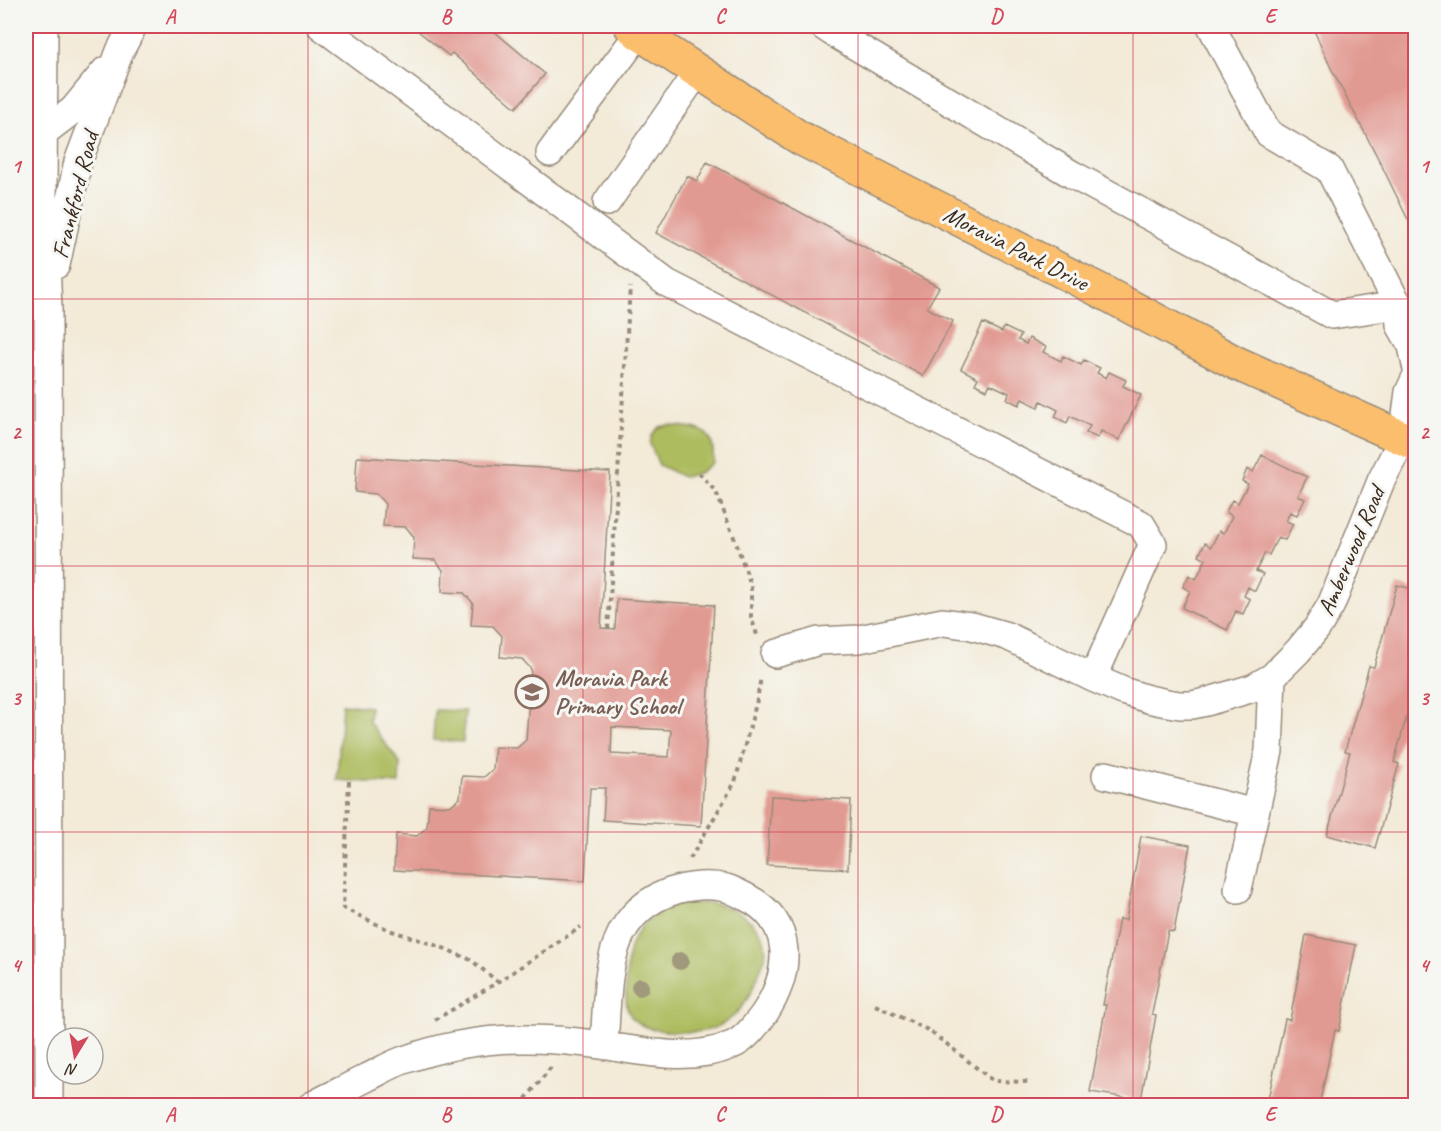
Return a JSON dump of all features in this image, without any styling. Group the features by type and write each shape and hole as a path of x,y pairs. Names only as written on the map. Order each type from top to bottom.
{"main road":[{"name":"Moravia Park Drive","path":"635,29 800,138 1099,290 1236,363 1411,436"}],"street":[{"path":"44,26 34,132 34,205 48,308 37,340 37,871 49,1106"},
{"name":"Frankford Road","path":"48,308 78,162 120,51 133,26"},
{"path":"321,26 667,282 1141,524 1153,544 1093,678"},
{"path":"823,26 1063,170 1332,315 1406,301"},
{"path":"1211,26 1268,133 1329,169 1406,301 1400,325 1412,346 1416,365"},
{"path":"550,153 635,29"},
{"name":"Frankford Road","path":"34,132 73,110 120,51"},
{"path":"608,202 698,71"},
{"name":"Amberwood Road","path":"770,655 819,641 859,639 943,622 972,626 1007,636 1093,678 1149,699 1180,705 1206,702 1253,688 1272,678 1308,639 1331,605 1381,481 1411,436 1409,392 1416,377"},
{"path":"1238,889 1269,751 1272,678"},
{"path":"1106,775 1255,813"},
{"path":"312,1106 399,1062 438,1050 495,1039 530,1039 604,1045 678,1054 710,1052 734,1045 748,1034 769,1006 783,971 785,958 782,935 771,917 754,901 727,888 704,885 683,888 651,901 636,913 620,934 613,953 604,1045"}],"path":[{"path":"608,629 632,257"},
{"path":"690,859 735,782 770,655 751,617 751,586 716,492 699,473"},
{"path":"349,781 343,908 389,930 441,947 471,960 498,982"},
{"path":"435,1020 581,927"},
{"path":"875,1005 928,1030 993,1081 1030,1082"},
{"path":"520,1106 554,1063"}],"green space":[{"path":"669,425 703,431 711,442 713,462 699,473 683,477 659,465 650,444 652,435 659,427"},
{"path":"342,704 370,707 369,722 400,763 399,784 337,780"},
{"path":"435,710 465,711 463,742 433,740"},
{"path":"679,904 725,906 752,922 763,938 766,948 765,958 748,998 741,1008 724,1023 703,1031 683,1032 645,1027 633,1019 627,1006 627,964 632,941 645,923 656,913"}],"building":[{"path":"412,26 488,26 545,74 516,108 452,53 449,56"},
{"path":"1312,26 1416,26 1416,236 1331,68"},
{"path":"707,162 939,287 927,308 953,321 923,376 656,233 687,176 697,181"},
{"path":"983,323 1002,332 1004,327 1021,335 1018,340 1026,344 1029,338 1046,347 1043,352 1061,361 1063,356 1081,365 1084,360 1100,368 1097,373 1106,378 1109,372 1126,380 1123,386 1141,395 1119,440 1101,431 1098,438 1086,433 1090,426 1070,416 1067,423 1055,417 1058,410 1041,401 1038,407 1022,399 1019,405 1007,399 1009,393 990,384 987,390 975,384 978,378 961,369"},
{"path":"1262,455 1307,477 1298,496 1305,499 1297,515 1290,512 1286,521 1293,524 1285,540 1278,537 1269,555 1265,553 1256,571 1263,574 1255,591 1248,587 1244,596 1250,599 1243,614 1236,611 1227,630 1182,608 1190,591 1183,587 1189,575 1196,579 1206,559 1199,555 1205,543 1211,547 1219,531 1224,533 1232,516 1226,512 1232,500 1238,503 1248,484 1242,481 1247,469 1253,472"},
{"path":"357,457 610,472 601,628 615,629 617,599 714,605 701,826 603,820 605,788 590,788 585,881 394,870 396,834 417,836 427,827 429,805 450,806 460,798 462,776 484,777 493,769 495,747 517,748 526,740 531,669 522,659 500,657 502,636 493,626 471,625 473,603 464,593 442,592 443,570 435,560 413,559 414,537 406,527 383,526 385,504 376,494 355,492","holes":["612,727 671,730 669,757 611,754"]},
{"path":"1397,585 1416,590 1416,683 1394,762 1399,764 1375,848 1327,835 1350,752 1345,751 1369,666 1374,667"},
{"path":"771,796 851,800 848,869 767,865"},
{"path":"1141,836 1190,845 1174,932 1168,931 1152,1014 1156,1015 1141,1100 1090,1092 1119,919 1126,920"},
{"path":"1306,935 1356,945 1339,1031 1335,1030 1319,1106 1274,1106 1267,1104 1285,1019 1290,1020"}],"place":[{"name":"Moravia Park Primary School","path":"532,692"}]}
